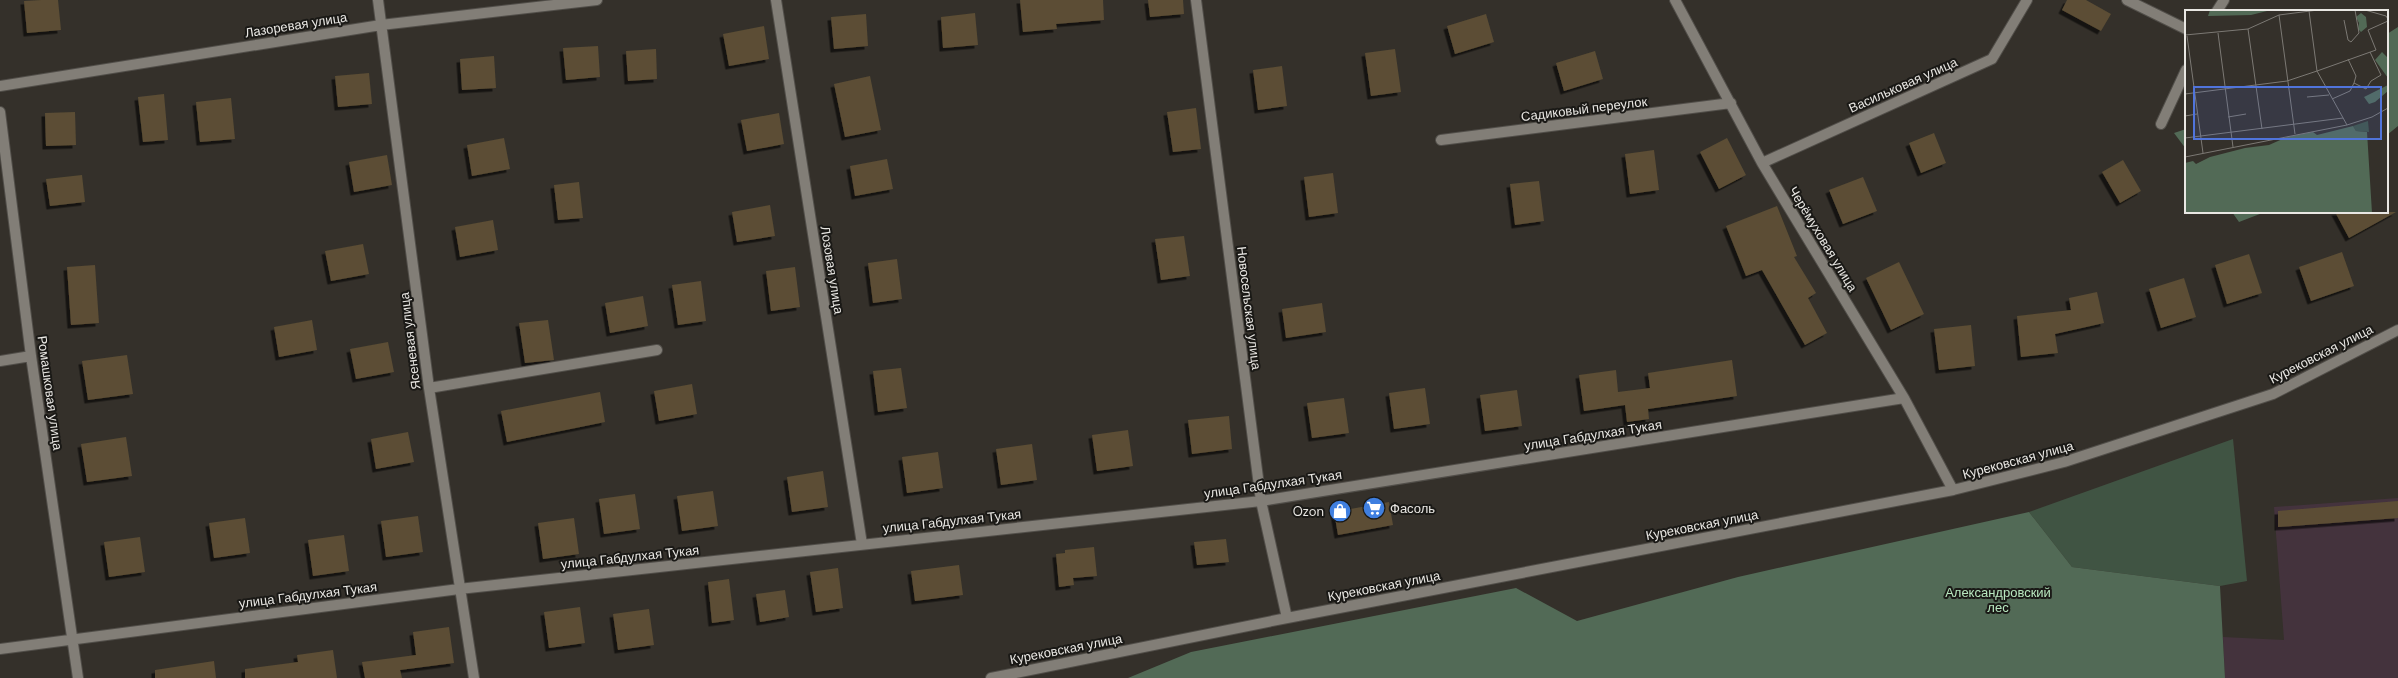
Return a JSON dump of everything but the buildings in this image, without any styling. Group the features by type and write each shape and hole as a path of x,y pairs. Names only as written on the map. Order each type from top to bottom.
{"street":[{"name":"Ясеневая улица","path":"378,0 429,388 474,678"},
{"name":"Лазоревая улица","path":"0,86 381,25 597,0"},
{"name":"Лозовая улица","path":"776,0 862,544"},
{"name":"Новосельская улица","path":"1196,0 1261,501 1287,618"},
{"name":"Черёмуховая улица","path":"1675,0 1762,163 1904,398 1953,490"},
{"name":"Васильковая улица","path":"1762,163 1992,59 2027,0"},
{"path":"2127,0 2185,29"},
{"path":"2218,10 2224,0"},
{"path":"2161,124 2185,72"},
{"name":"Садиковый переулок","path":"1441,140 1730,103"},
{"name":"Ромашковая улица","path":"0,112 31,356 78,678"},
{"name":"Курековская улица","path":"991,678 1287,618 1953,490 2064,462 2273,394 2398,330"},
{"path":"429,388 656,350"},
{"path":"0,361 31,356"},
{"name":"улица Габдулхая Тукая","path":"0,649 459,589 1261,501 1904,398"}],"shaded area":[{"path":"2398,498 2398,678 2225,678 2223,637 2284,640 2274,507"}],"green space":[{"path":"2398,27 2398,126 2388,134 2388,33"},
{"path":"2185,129 2185,148 2174,133"},
{"path":"2233,213 2262,213 2239,222"},
{"path":"2233,439 2247,581 2220,586 2072,567 2029,512"},
{"name":"Александровский лес","path":"2029,512 2072,567 2220,586 2225,678 1128,678 1191,652 1516,588 1577,621 1738,577"}],"place":[{"name":"Фасоль","path":"1374,508"},
{"name":"Ozon","path":"1340,511"}]}
